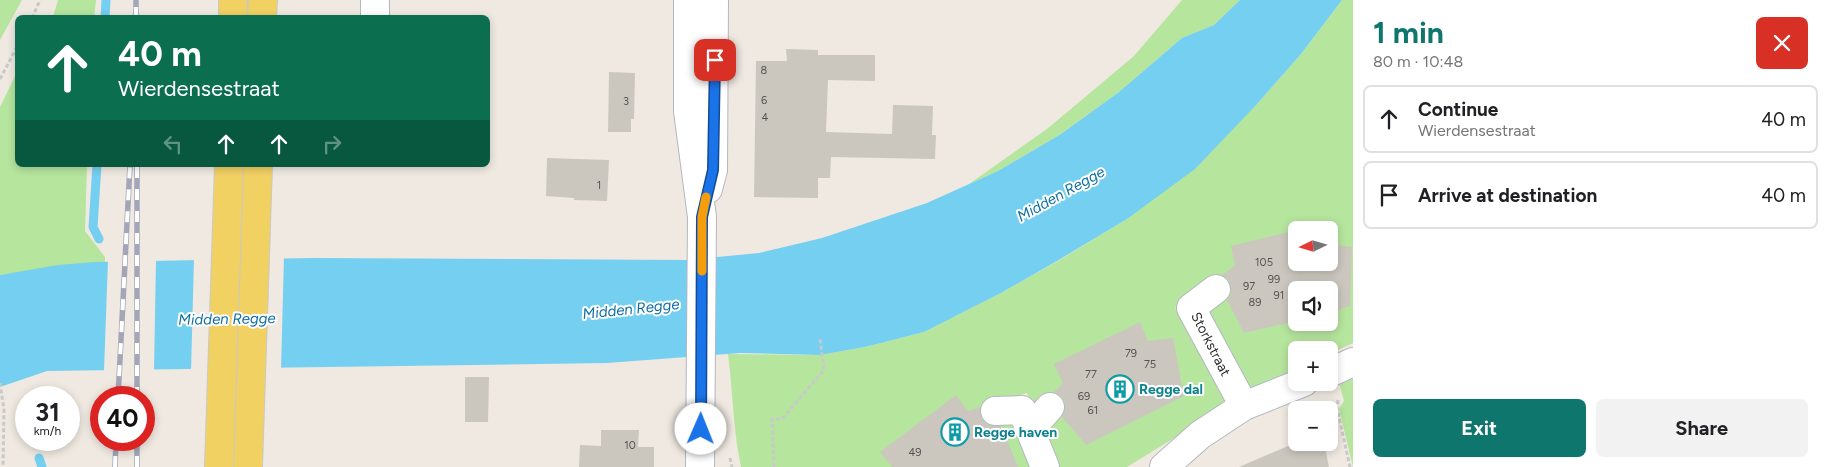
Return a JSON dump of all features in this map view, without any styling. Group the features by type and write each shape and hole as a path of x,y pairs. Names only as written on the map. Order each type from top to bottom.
{"main road":[{"path":"233,15 234,0"},
{"path":"262,15 263,0"},
{"path":"219,467 229,167"},
{"path":"248,467 258,167"}],"street":[{"path":"374,0 375,15"},
{"path":"688,0 688,111 702,217 700,467"},
{"path":"702,217 713,170 714,0"},
{"name":"Storkstraat","path":"1216,289 1191,308 1244,406"},
{"path":"1338,369 1353,362"},
{"path":"1164,467 1200,435 1244,406 1288,388"},
{"path":"1030,430 1050,407"},
{"path":"995,412 1022,410 1044,467"}],"path":[{"path":"33,15 40,0"},
{"path":"0,79 15,51"},
{"path":"774,467 772,419 782,419 824,370 820,339"},
{"path":"0,383 2,395 3,467"},
{"path":"1338,413 1350,467"}],"green space":[{"path":"0,0 22,0 0,40"},
{"path":"58,0 96,0 94,15 54,15"},
{"path":"1182,0 1240,0 1214,25 1182,38 1119,92 1061,134 998,171 969,184 1047,129 1134,56"},
{"path":"1342,0 1353,0 1353,343 1338,350 1338,341 1288,341 1288,373 1249,390 1194,295 1175,308 1199,351 1204,353 1231,403 1127,467 1058,467 1027,393 1005,400 1033,467 741,467 736,439 728,354 820,355 865,347 924,332 1001,293 1127,219 1258,103 1301,54"},
{"path":"15,76 15,167 87,167 85,231 105,257 105,262 0,275 0,107"},
{"path":"1353,371 1353,467 1339,409 1344,401 1338,379"}],"water":[{"name":"Midden Regge","path":"1240,0 1342,0 1301,54 1258,103 1195,169 1127,219 1001,293 924,332 865,347 820,355 740,353 607,363 47,371 0,387 0,275 58,265 95,262 313,258 686,260 759,253 822,238 927,203 998,171 1061,134 1119,92 1182,38 1214,25"}],"pier":[{"path":"284,256 281,370 191,371 194,258"},
{"path":"156,259 154,371 104,371 108,260"}],"building":[{"path":"786,49 818,50 818,55 875,55 875,81 828,80 826,132 892,134 893,105 933,106 932,135 936,135 935,159 831,157 830,178 818,178 818,198 754,197 756,61 787,61"},
{"path":"609,72 635,73 634,119 631,119 631,132 608,132"},
{"path":"547,158 609,160 607,201 574,200 574,198 546,196"},
{"path":"1288,232 1288,271 1338,271 1338,245 1352,247 1350,306 1338,310 1338,281 1288,281 1288,323 1244,333 1227,300 1231,295 1228,279 1222,275 1235,266 1231,246"},
{"name":"Regge dal","path":"1140,322 1148,341 1173,338 1184,396 1086,445 1062,417 1065,410 1065,402 1061,396 1054,392 1063,383 1054,364"},
{"path":"465,377 489,377 488,422 465,422"},
{"name":"Regge haven","path":"956,395 968,411 980,407 982,419 987,425 1001,426 1018,467 892,467 880,452"},
{"path":"601,430 639,430 638,447 654,447 654,467 579,467 580,445 601,446"},
{"path":"1288,446 1288,451 1326,451 1329,467 1239,467"}],"waterway":[{"path":"105,15 106,0"},
{"path":"97,167 93,227 99,239"},
{"path":"39,458 42,467"}],"railway":[{"path":"136,0 136,15"},
{"path":"119,386 130,167"},
{"path":"137,167 137,386"},
{"path":"115,467 116,451"},
{"path":"137,451 137,467"}],"slow traffic":[{"path":"702,271 702,217 706,197"}],"place":[{"name":"Regge dal","path":"1120,389"},
{"name":"Regge haven","path":"955,432"}],"route":[{"path":"701,429 702,217 713,170 715,60"}]}
